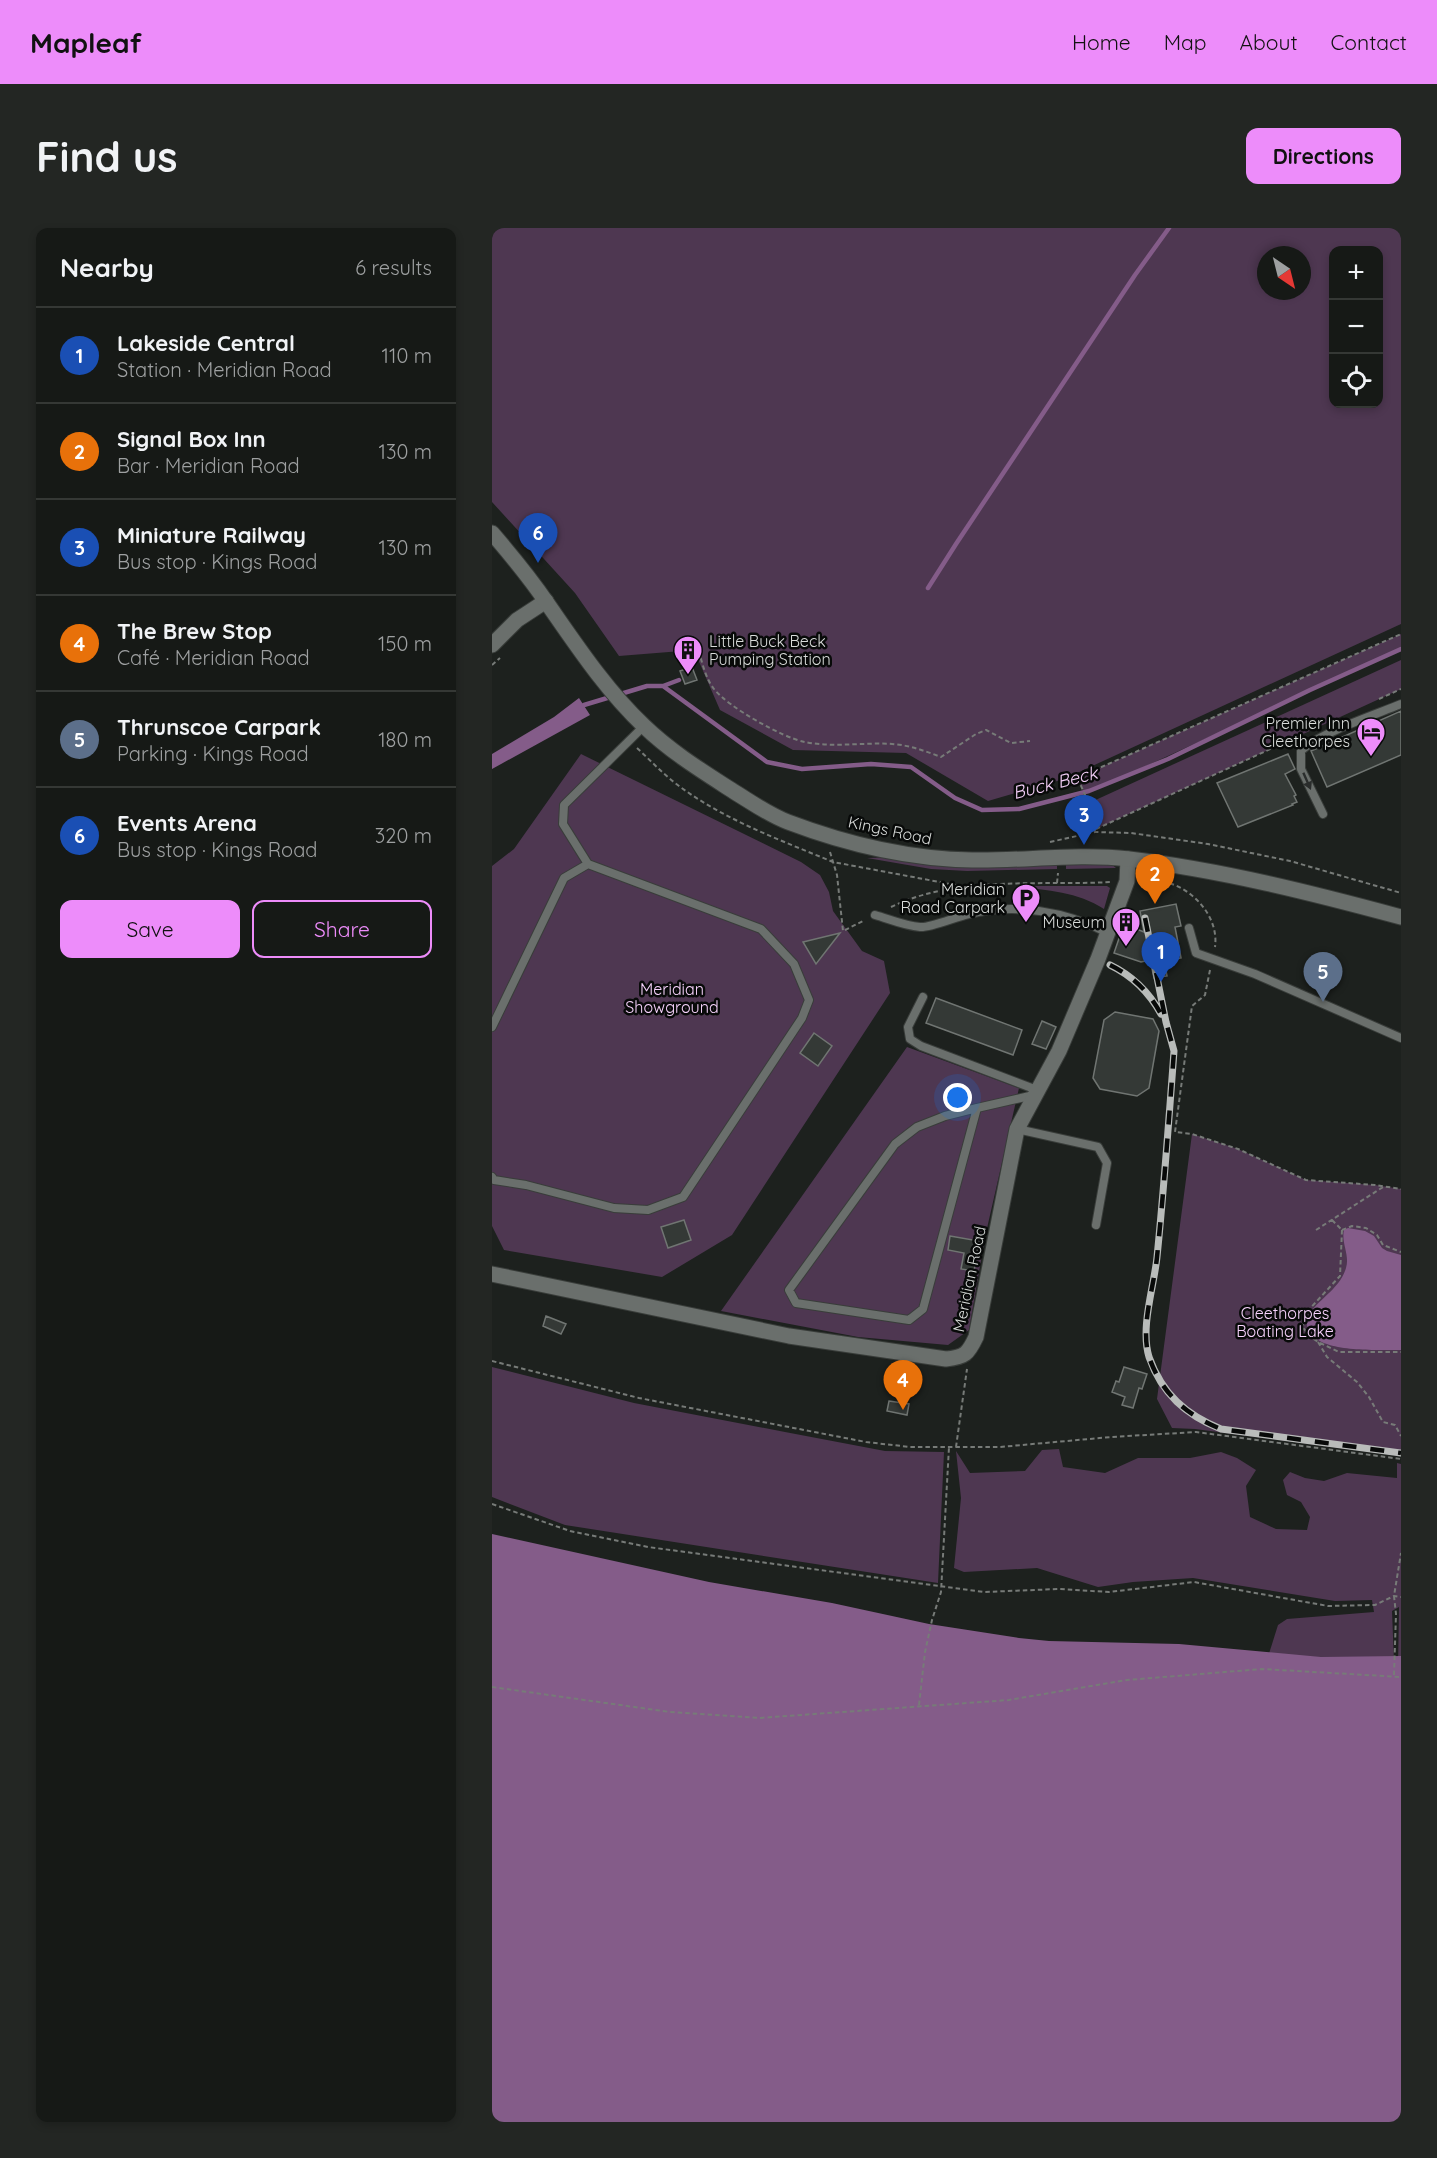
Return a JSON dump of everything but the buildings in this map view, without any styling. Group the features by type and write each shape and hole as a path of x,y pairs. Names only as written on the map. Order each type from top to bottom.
{"street":[{"name":"Kings Road","path":"492,533 546,601 590,666 644,726 683,759 786,822 890,852 936,859 1075,856 1128,859 1243,877 1401,917"},
{"path":"497,651 517,620 546,601"},
{"name":"Meridian Road","path":"492,1274 789,1336 946,1359 960,1358 969,1352 976,1337 1017,1129 1059,1051 1108,933 1126,881 1128,859"}],"lane":[{"path":"1323,814 1301,769 1301,751 1307,745 1326,735 1401,704"},
{"path":"493,1182 526,1185 615,1208 648,1210 683,1197 802,1018 809,1000 794,964 762,929 588,864 562,824 564,805 644,726"},
{"path":"492,1027 564,878 588,864"},
{"path":"875,915 919,927 929,927 949,919 983,911 1032,910 1071,918 1108,933"},
{"path":"1189,928 1196,953 1255,974 1401,1038"},
{"path":"923,997 908,1027 910,1039 921,1046 1036,1092"},
{"path":"976,1108 923,1309 909,1320 796,1303 789,1290 895,1144 918,1127 945,1116 1036,1092"},
{"path":"1017,1129 1098,1147 1107,1163 1096,1225"}],"path":[{"path":"1095,830 1093,813 1079,777 1401,634"},
{"path":"492,665 495,664 497,651"},
{"path":"699,651 712,688 753,718 803,742 842,745 891,744 908,746 941,757 986,730 1011,743 1030,741"},
{"path":"1380,699 1401,689"},
{"path":"1049,842 1095,830 1305,733"},
{"path":"1095,830 1208,844 1290,861 1401,893"},
{"path":"825,834 837,875 843,931 904,901 947,890 1015,883 1081,884 1126,881 1166,882 1177,886 1199,902 1210,916 1216,941 1205,996 1192,1006 1175,1132 1192,1134 1238,1149 1306,1180 1401,1189"},
{"path":"1316,1230 1385,1186"},
{"path":"1332,1220 1342,1230 1340,1276 1310,1306 1303,1320 1304,1328 1318,1342 1339,1352 1401,1352"},
{"path":"1342,1230 1352,1226 1366,1228 1377,1235 1383,1245 1401,1252"},
{"path":"1318,1342 1327,1357 1357,1382 1369,1397 1383,1422 1395,1425 1401,1436"},
{"path":"956,1447 969,1352"},
{"path":"492,1361 639,1398 866,1442 910,1447 1000,1447 1196,1432 1401,1459"},
{"path":"919,1706 925,1652 942,1588 949,1447"},
{"path":"492,1504 570,1531 648,1547 888,1578 984,1593 1059,1589 1109,1592 1194,1582 1328,1606 1374,1605 1394,1596 1401,1597"},
{"path":"1394,1676 1396,1665 1394,1596 1401,1552"},
{"path":"492,1687 670,1712 759,1718 1009,1700 1127,1680 1262,1670 1401,1677"}],"green space":[{"path":"492,228 1401,228 1401,624 1064,779 988,801 906,753 793,750 720,710 694,650 619,656 575,593 492,502"},
{"path":"1401,634 1401,649 1085,794 1079,777"},
{"path":"1401,660 1401,689 1096,829 1089,803"},
{"name":"Meridian Showground","path":"581,754 801,862 820,875 829,892 833,911 862,951 884,961 890,993 732,1235 662,1277 504,1250 492,1226 492,866 514,849"},
{"path":"867,858 1057,862 1057,869 967,871 931,869"},
{"path":"1066,862 1110,863 1116,868 1066,869"},
{"path":"1017,886 1107,886 1110,888 1104,909 1073,895"},
{"path":"907,1047 1019,1088 985,1237 969,1330 948,1345 858,1337 721,1311"},
{"name":"Cleethorpes Boating Lake","path":"1192,1134 1238,1149 1306,1180 1401,1189 1401,1456 1172,1428 1157,1399"},
{"path":"492,1367 634,1403 885,1451 944,1452 938,1583 565,1525 492,1497"},
{"path":"1059,1449 1063,1467 1105,1473 1138,1458 1190,1458 1221,1452 1237,1458 1256,1470 1246,1486 1250,1517 1276,1529 1307,1530 1310,1517 1301,1502 1287,1495 1283,1480 1290,1472 1305,1478 1324,1481 1347,1473 1397,1478 1397,1463 1401,1464 1401,1668 1398,1667 1399,1607 1392,1611 1394,1662 1267,1660 1278,1625 1287,1619 1374,1612 1372,1600 1335,1601 1193,1578 1098,1587 1037,1568 964,1572 954,1568 961,1498 956,1451 970,1473 1025,1471 1042,1450"}],"shaded area":[{"path":"579,698 590,715 492,769 492,754 554,717"},
{"path":"1348,1228 1365,1231 1374,1236 1382,1248 1401,1255 1401,1350 1343,1348 1316,1338 1308,1330 1307,1317 1339,1282 1346,1268 1347,1258 1343,1235 1344,1230"},
{"path":"492,1534 709,1582 832,1603 929,1624 1019,1638 1049,1641 1179,1644 1321,1657 1401,1656 1401,2122 492,2122"}],"waterway":[{"path":"928,588 1135,275 1169,228"},
{"name":"Buck Beck","path":"584,705 647,686 663,686 767,762 802,769 871,764 911,767 955,798 982,810 1019,809 1089,791 1168,759 1401,649"},
{"path":"663,686 679,680"}],"railway":[{"path":"1145,918 1174,1051 1157,1257 1146,1333 1149,1357 1154,1370 1168,1392 1186,1410 1221,1429 1401,1453"},
{"path":"1110,965 1140,985 1161,1014"}],"place":[{"name":"Events Arena","path":"538,563"},
{"name":"Little Buck Beck Pumping Station","path":"688,676"},
{"name":"Premier Inn Cleethorpes","path":"1371,758"},
{"name":"Miniature Railway","path":"1084,845"},
{"name":"Signal Box Inn","path":"1155,904"},
{"name":"Meridian Road Carpark","path":"1026,924"},
{"name":"Museum","path":"1126,948"},
{"name":"Lakeside Central","path":"1161,982"},
{"name":"Thrunscoe Carpark","path":"1323,1002"},
{"name":"The Brew Stop","path":"903,1410"}]}
